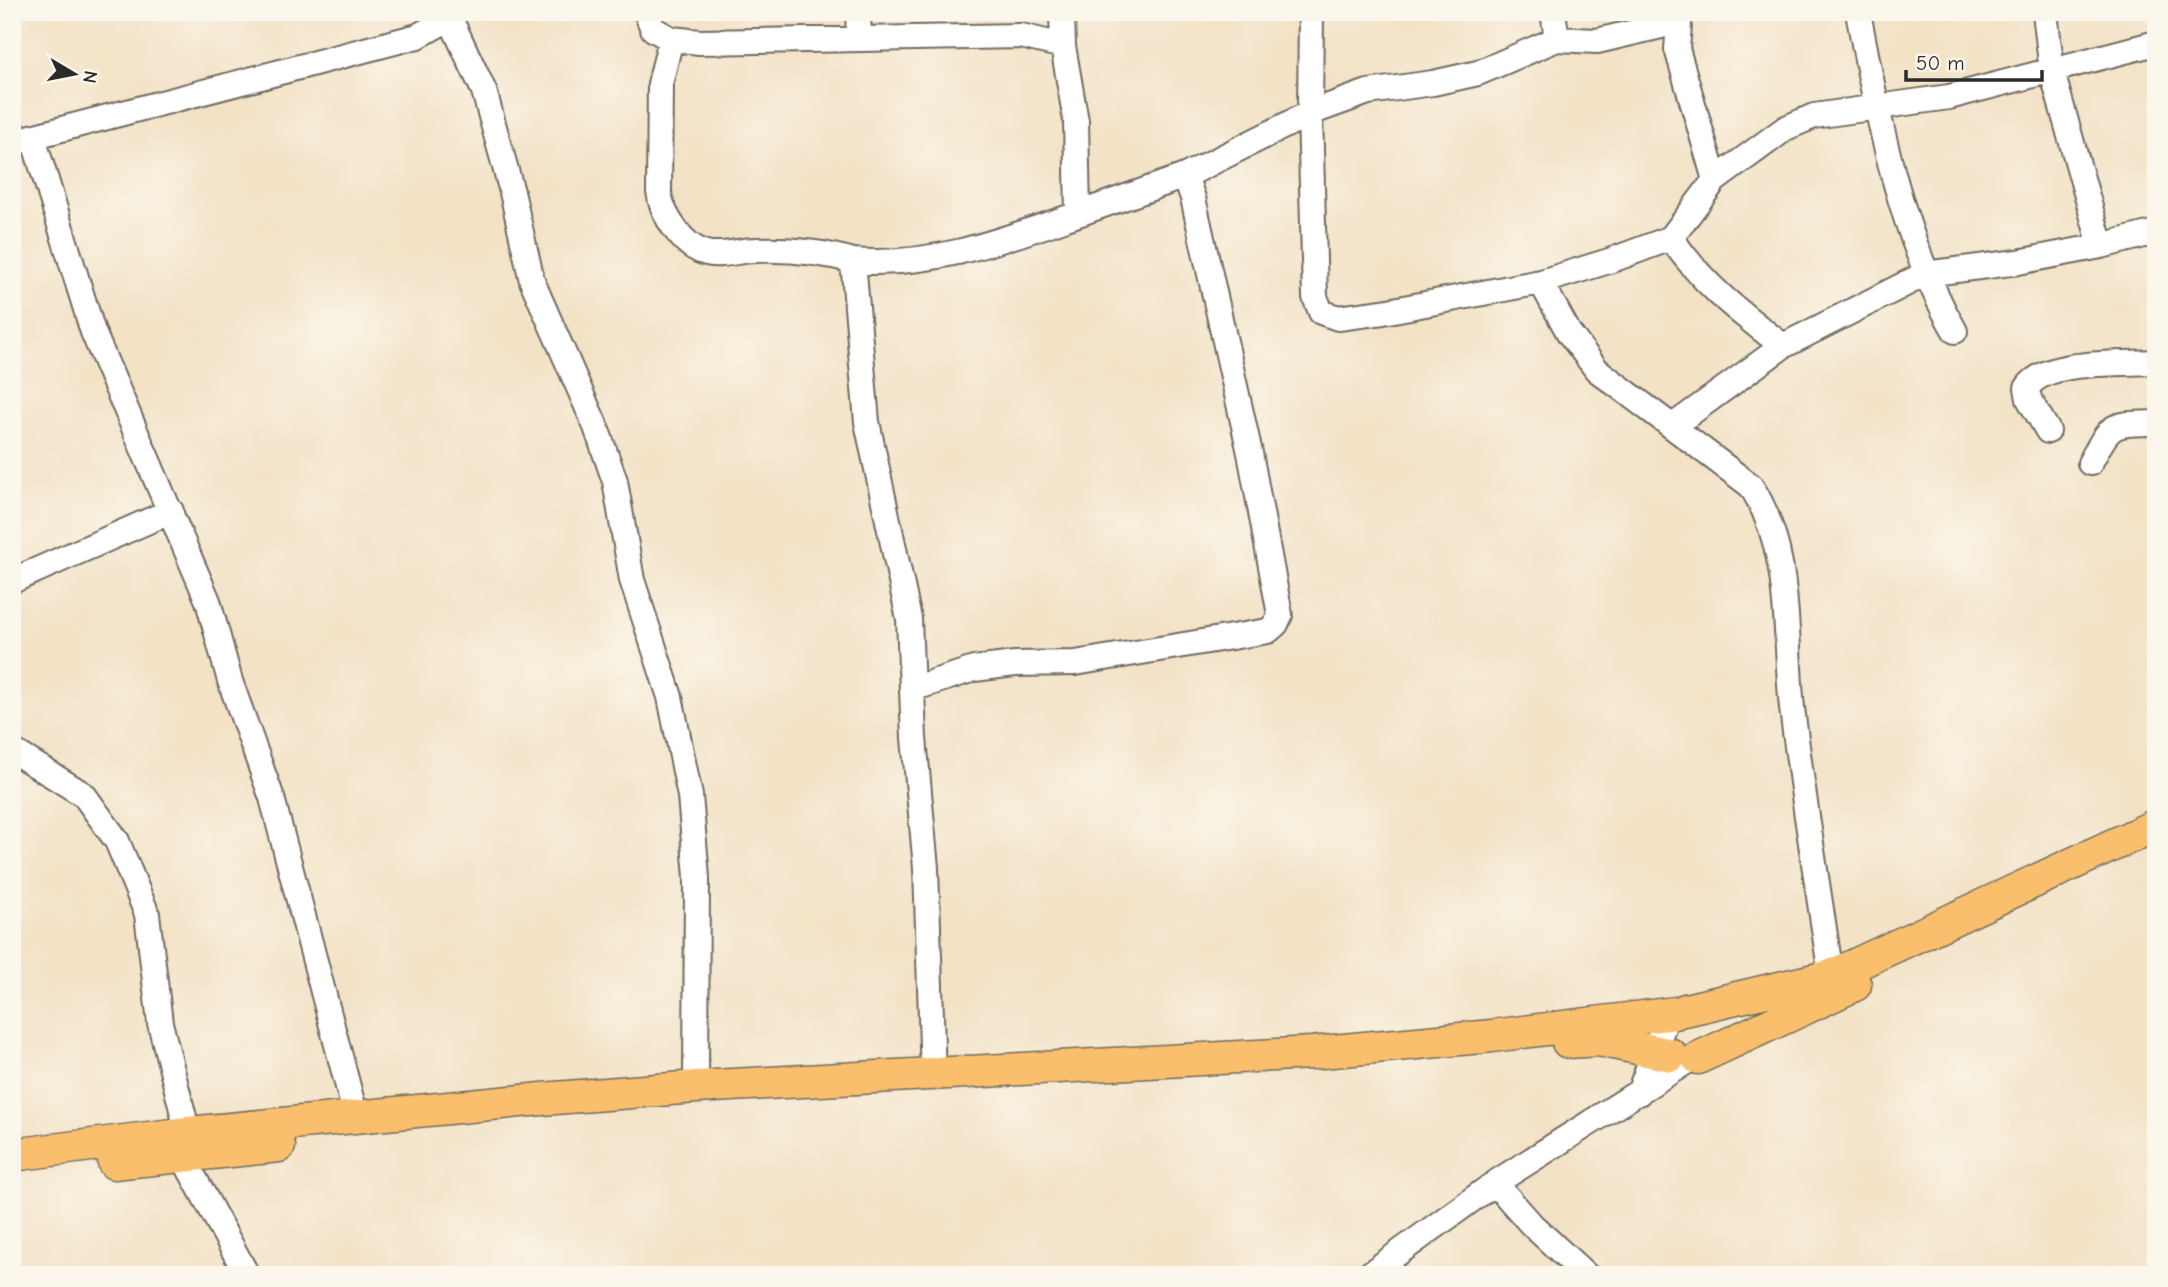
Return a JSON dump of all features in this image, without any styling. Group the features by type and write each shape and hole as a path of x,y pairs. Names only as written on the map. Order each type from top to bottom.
{"main road":[{"path":"12,1174 356,1117 696,1087 1311,1053 1492,1036 1676,1039 1831,976 2156,825"},
{"path":"12,1155 429,1129 697,1105 934,1095 1313,1072 1540,1043 1676,1039 2156,846"}],"street":[{"path":"646,12 653,29 671,39 700,42 1021,36 1063,46"},
{"path":"858,12 859,38"},
{"path":"1062,12 1063,46 1076,121 1078,214"},
{"path":"1311,12 1310,113 1315,297 1321,312 1338,318 1541,282 1671,238 1715,180 1786,128 1814,116 1914,104 2052,72 2156,43"},
{"path":"1553,12 1557,39"},
{"path":"1858,12 1876,107 1925,274 1955,331"},
{"path":"2045,12 2052,72 2101,246"},
{"path":"356,1117 272,798 230,681 208,601 93,332 23,140 418,36 448,15 484,91 512,192 532,281 596,426 615,481 632,580 670,697 690,796 697,877 696,1087"},
{"path":"671,39 660,85 661,208 690,247 709,254 756,250 885,262 978,249 1185,176 1310,113 1368,92 1478,73 1557,39 1597,41 1679,17 1677,49 1683,77 1715,180"},
{"path":"912,690 974,669 1015,664 1075,663 1268,631 1276,624 1280,615 1250,453 1193,198 1185,176"},
{"path":"1673,426 1783,346 1925,274 1967,270 2101,246 2156,232"},
{"path":"1671,238 1692,268 1715,293 1783,346"},
{"path":"853,261 867,422 909,619 926,868 933,1076"},
{"path":"1541,282 1569,333 1597,370 1751,486 1766,509 1780,554 1792,706 1831,976"},
{"path":"2048,431 2029,399 2027,388 2034,377 2058,368 2156,362"},
{"path":"2090,463 2107,431 2117,424 2156,423"},
{"path":"12,581 171,511"},
{"path":"18,754 84,795 117,841 147,914 160,1023 185,1145 247,1275"},
{"path":"1368,1275 1495,1183 1639,1093 1676,1039"},
{"path":"1639,1093 1676,1039"},
{"path":"1495,1183 1532,1225 1586,1275"}]}
